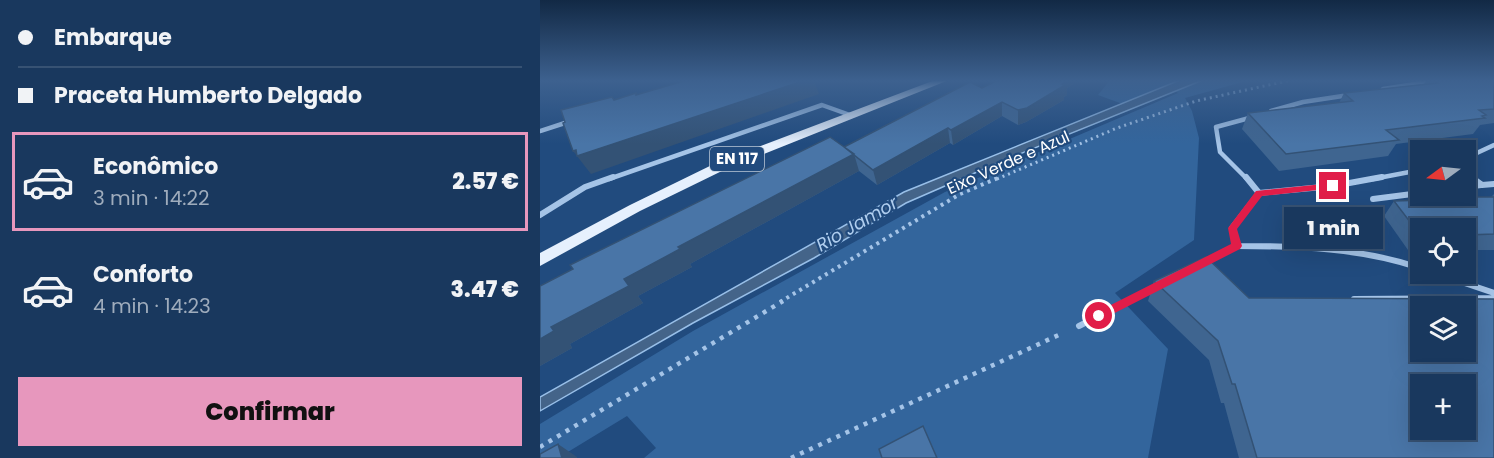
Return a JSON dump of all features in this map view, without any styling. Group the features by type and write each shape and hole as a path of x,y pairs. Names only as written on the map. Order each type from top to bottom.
{"main road":[{"name":"EN 117","path":"540,260 635,208 721,166 887,101"}],"street":[{"path":"1259,193 1243,172 1220,152 1216,127 1307,101"},
{"path":"540,215 585,187 794,113 822,105 850,115"},
{"path":"540,131 583,117"},
{"path":"1476,153 1494,145"},
{"path":"1410,172 1333,186 1259,193 1232,228 1237,246 1310,246 1391,258 1410,265"},
{"path":"1476,180 1482,185"},
{"path":"1476,186 1494,184"},
{"path":"1373,199 1410,194"},
{"path":"1467,284 1494,293"},
{"path":"1340,299 1494,298"}],"lane":[{"path":"1195,267 1237,246"},
{"path":"1079,326 1163,283"}],"path":[{"name":"Eixo Verde e Azul","path":"540,447 960,194 1117,128 1195,101"},
{"path":"791,458 1079,326"}],"shaded area":[{"path":"1116,101 1146,101 1131,107"},
{"path":"1158,101 1187,101 1192,111 1199,138 1194,240 1115,293 1168,349 1148,458 644,458 656,448 627,416 558,458 540,458 540,424 693,331 945,192"}],"water":[{"name":"Rio Jamor","path":"1127,101 1150,101 906,203 814,258 693,323 540,411 540,397 904,192"}],"building":[{"path":"595,101 742,101 577,156 563,123 565,122 561,110"},
{"path":"932,101 1038,101 1018,110 1002,102 951,130 948,128 873,170 844,147"},
{"path":"1350,101 1494,101 1494,109 1479,110 1486,115 1482,116 1485,118 1386,130 1399,140 1286,154 1248,113"},
{"path":"830,137 854,154 678,247 680,249 624,279 629,286 551,327 554,331 540,339 540,286 573,269 570,265"},
{"path":"1476,197 1494,197 1494,234 1476,235 1476,218 1410,218 1410,222 1394,201 1410,200 1410,206 1476,206"},
{"path":"1206,257 1249,298 1410,299 1410,362 1476,362 1476,299 1494,299 1494,458 1257,458 1235,384 1232,384 1218,341 1154,281"},
{"path":"923,426 937,458 882,458 879,449"},
{"path":"558,444 562,458 540,458 540,454"}],"route":[{"path":"1099,316 1237,246 1232,228 1259,193 1333,186"}]}
